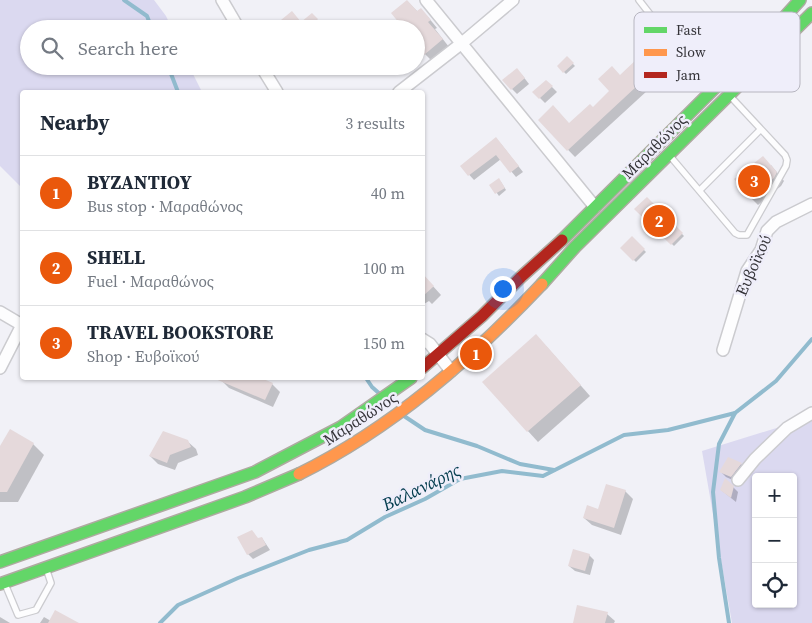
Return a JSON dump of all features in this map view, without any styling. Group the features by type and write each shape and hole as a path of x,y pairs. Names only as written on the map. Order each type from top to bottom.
{"main road":[{"name":"Μαραθώνος","path":"789,12 800,0"},
{"name":"Μαραθώνος","path":"800,25 812,13"},
{"name":"Μαραθώνος","path":"425,362 438,355 482,316 710,92"},
{"name":"Μαραθώνος","path":"2,583 269,488 309,469 384,424 451,372 502,325 729,94"},
{"name":"Μαραθώνος","path":"0,562 254,472 306,446 366,411 409,380"}],"street":[{"path":"222,0 234,20"},
{"path":"426,0 595,207"},
{"path":"425,72 462,44 513,0"},
{"path":"267,75 276,90"},
{"path":"402,90 421,75"},
{"name":"Ευβοϊκού","path":"723,350 747,271 761,250 767,231 776,222 812,204"},
{"path":"0,312 20,324"},
{"path":"0,368 20,329"},
{"path":"425,340 451,372"},
{"path":"425,364 441,380"},
{"path":"738,480 787,428 812,413"}],"lane":[{"path":"639,0 648,12"},
{"path":"669,154 736,233 739,235 747,234 787,163 784,155 729,94"},
{"path":"700,190 760,130"},
{"path":"2,583 18,615 36,610 51,584 46,568"}],"shaded area":[{"path":"0,0 154,0 168,20 20,20 20,75 194,75 201,90 20,90 20,186 0,166"},
{"path":"812,417 812,623 732,623 702,451"}],"building":[{"path":"407,0 417,11 421,8 431,20 428,22 443,39 425,54 425,20 397,20 391,13"},
{"path":"292,11 299,20 281,20"},
{"path":"312,13 317,20 303,20"},
{"path":"567,56 574,63 563,73 557,66"},
{"path":"634,62 634,89 567,151 538,120 553,105 569,123 590,104 593,107 609,91 598,79 612,66 620,75"},
{"path":"517,68 525,78 511,90 502,80"},
{"path":"546,80 553,86 539,99 532,92"},
{"path":"496,137 519,166 510,173 496,155 468,176 460,166"},
{"path":"763,156 777,172 774,178 750,198 734,179"},
{"path":"499,178 505,188 495,194 489,185"},
{"path":"647,197 683,233 671,245 634,209"},
{"path":"632,236 645,249 633,261 620,248"},
{"path":"425,276 434,286 425,294"},
{"path":"536,334 581,385 527,432 482,382"},
{"path":"218,380 266,380 273,383 265,400"},
{"path":"10,429 34,443 7,492 0,492 0,446"},
{"path":"163,431 188,440 191,447 170,455 167,463 149,456"},
{"path":"728,457 742,463 731,477 719,472"},
{"path":"725,478 734,486 731,498 720,490"},
{"path":"606,484 626,490 614,528 583,518 587,505 598,509"},
{"path":"252,530 258,538 262,537 266,545 247,555 237,537"},
{"path":"573,549 590,554 585,571 568,566"},
{"path":"577,605 608,612 605,623 573,623"},
{"path":"55,610 79,623 48,623"}],"waterway":[{"path":"124,0 147,16 149,20"},
{"path":"171,75 177,90"},
{"path":"729,623 719,558 713,492 719,444 735,413 776,381 812,339"},
{"path":"367,380 381,395"},
{"name":"Βαλανάρης","path":"160,623 178,605 238,578 309,550 347,540 385,517 425,499 460,479 502,471 543,476 624,435 668,430 735,413"},
{"path":"404,416 425,430 477,446 520,464 554,470"}],"traffic: fast":[{"path":"789,12 800,0"},
{"path":"800,25 812,13"},
{"path":"562,240 711,92"},
{"path":"542,284 575,247 732,92"},
{"path":"0,562 255,472 341,427 408,380"},
{"path":"0,584 245,497 299,474"}],"traffic: slow":[{"path":"299,474 333,456 366,435 429,390 487,339 542,284"}],"traffic: jam":[{"path":"425,365 482,316 562,240"}],"place":[{"name":"TRAVEL BOOKSTORE","path":"754,181"},
{"name":"SHELL","path":"659,221"},
{"name":"ΒΥΖΑΝΤΙΟΥ","path":"476,354"}]}
